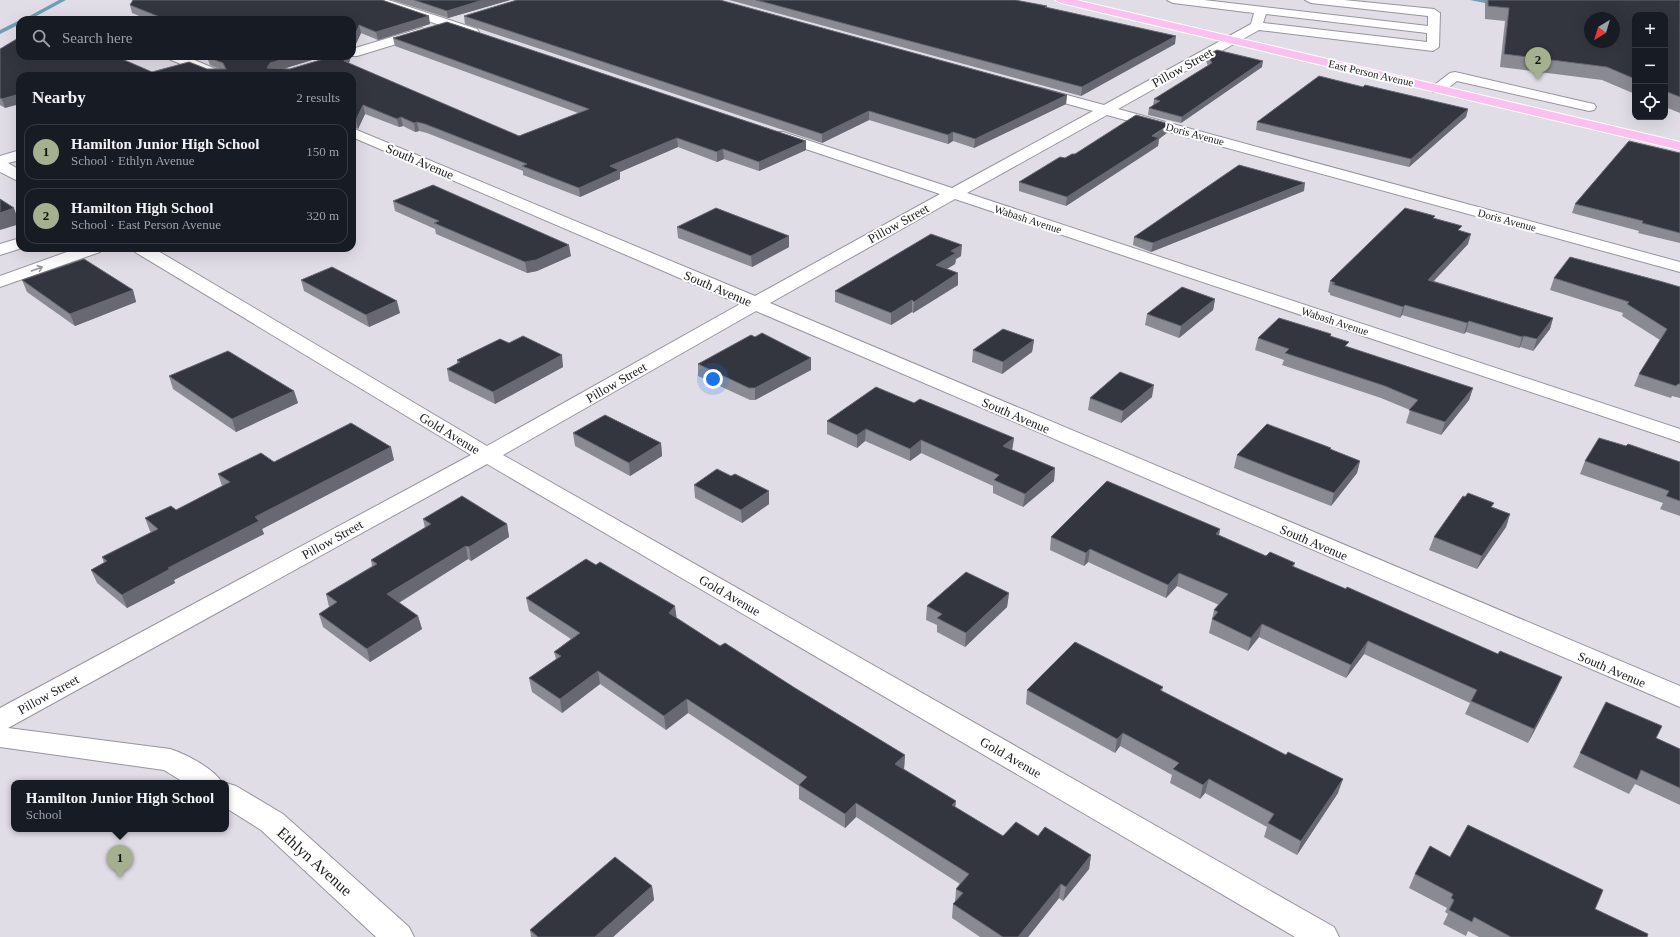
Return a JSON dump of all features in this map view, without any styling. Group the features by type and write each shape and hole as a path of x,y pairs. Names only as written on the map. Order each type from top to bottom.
{"main road":[{"name":"East Person Avenue","path":"1061,0 1680,146"}],"street":[{"path":"376,0 486,37"},
{"path":"1173,0 1434,30"},
{"path":"1293,14 1298,0"},
{"path":"1261,10 1257,26 1433,47 1434,13 1311,0"},
{"path":"356,52 470,17"},
{"name":"Pillow Street","path":"0,720 487,455 951,194 1229,40 1257,26"},
{"path":"183,60 211,72"},
{"path":"1438,89 1455,76 1589,107"},
{"name":"Doris Avenue","path":"1020,86 1680,268"},
{"name":"Wabash Avenue","path":"764,130 951,194 1680,436"},
{"name":"South Avenue","path":"356,134 1680,697"},
{"path":"0,161 16,156"},
{"path":"0,166 16,175"},
{"path":"0,250 16,244"},
{"path":"0,282 83,252"},
{"name":"Gold Avenue","path":"148,252 487,455 1323,937"},
{"path":"0,737 170,760 203,780"},
{"name":"Ethlyn Avenue","path":"229,796 272,822 398,937"}],"building":[{"path":"133,0 382,0 429,16 376,32 359,25 356,33 356,16 157,16 130,5"},
{"path":"414,0 483,0 447,11"},
{"path":"517,0 720,0 1067,95 975,139 953,132 948,135 869,111 822,134 464,16"},
{"path":"756,0 1015,0 1176,36 1082,87"},
{"path":"1488,0 1680,0 1680,97 1668,92 1668,12 1632,12 1632,78 1607,67 1504,54 1509,8 1488,6"},
{"path":"447,22 806,141 759,162 723,149 717,152 677,138 610,166 619,170 579,188 522,166 527,164 425,124 417,122 414,123 401,117 397,119 363,105 356,120 356,72 152,72 189,62 207,69 226,69 223,63 215,60 281,60 270,63 267,68 290,69 320,60 344,60 519,136 589,109 393,38"},
{"path":"16,39 16,60 124,60 152,72 16,72 16,95 2,99 0,98 0,49"},
{"path":"1217,50 1263,61 1182,117 1149,108 1160,101 1154,99 1212,63 1207,55"},
{"path":"1319,76 1363,87 1365,85 1468,109 1411,159 1257,122"},
{"path":"1136,115 1170,124 1152,136 1159,138 1067,197 1019,182 1060,157 1065,158 1075,154"},
{"path":"1629,141 1680,153 1680,233 1642,223 1643,221 1575,204"},
{"path":"1239,165 1305,183 1153,243 1134,237"},
{"path":"433,185 569,245 536,260 525,262 434,223 439,221 393,201"},
{"path":"0,199 14,208 0,213"},
{"path":"716,208 789,236 751,256 677,227"},
{"path":"1405,208 1435,216 1433,218 1462,226 1458,230 1471,234 1428,280 1553,318 1537,339 1524,336 1522,337 1469,321 1467,323 1405,305 1403,307 1332,284 1335,283 1330,281"},
{"path":"931,234 962,245 951,251 956,253 936,265 958,273 914,302 912,300 891,313 835,291"},
{"path":"1570,257 1680,287 1680,384 1676,386 1639,374 1667,329 1627,304 1629,302 1554,278"},
{"path":"84,259 133,290 70,314 22,280"},
{"path":"332,267 397,301 366,315 301,280"},
{"path":"1182,287 1215,299 1181,326 1147,314"},
{"path":"1279,318 1331,334 1330,336 1349,342 1345,346 1473,388 1445,422 1409,410 1418,400 1385,386 1285,353 1289,349 1258,338"},
{"path":"1003,329 1034,340 1003,362 973,350"},
{"path":"762,333 811,358 755,388 749,388 698,364 751,335 755,337"},
{"path":"523,336 562,355 493,392 447,369 460,362 457,360 500,339 509,343"},
{"path":"228,351 294,391 232,419 169,376"},
{"path":"1120,372 1154,385 1123,411 1090,398"},
{"path":"876,387 914,403 920,399 1014,438 1003,446 1055,468 1025,494 994,480 999,475 921,440 910,449 866,429 857,435 827,421"},
{"path":"605,415 661,443 629,463 573,433"},
{"path":"351,423 391,447 255,517 259,521 168,568 170,569 122,595 91,570 107,561 102,557 158,529 145,518 171,506 176,510 230,482 218,474 261,453 274,462"},
{"path":"1267,424 1331,448 1330,449 1360,461 1334,493 1237,455"},
{"path":"1599,438 1626,446 1628,444 1680,462 1680,501 1666,496 1669,491 1585,461"},
{"path":"717,469 731,476 735,474 769,491 741,510 694,485"},
{"path":"1107,481 1220,529 1216,534 1266,556 1270,552 1295,563 1292,566 1346,589 1347,587 1498,654 1500,651 1562,677 1534,729 1471,701 1477,690 1368,641 1351,665 1262,624 1251,638 1212,619 1218,612 1214,610 1228,594 1179,573 1168,585 1090,549 1086,553 1051,537"},
{"path":"1468,493 1494,503 1491,507 1510,514 1482,556 1434,537 1463,496 1465,497"},
{"path":"462,496 507,524 469,547 466,546 387,594 418,616 367,649 319,614 337,602 326,594 377,564 371,560 431,524 423,519"},
{"path":"586,559 596,565 600,562 675,606 669,613 720,646 725,643 795,688 905,755 895,764 956,801 952,805 1003,836 1016,822 1038,836 1045,827 1091,855 1066,887 1061,884 1018,937 1003,937 953,904 963,893 956,889 969,874 856,803 845,814 799,785 807,777 687,699 664,716 598,671 560,699 529,678 561,656 554,652 580,633 526,598"},
{"path":"966,572 1009,593 966,633 937,618 942,614 927,606"},
{"path":"1075,642 1163,687 1160,690 1286,755 1288,752 1343,779 1301,841 1268,823 1274,814 1209,779 1203,785 1173,769 1179,763 1123,733 1117,739 1027,690"},
{"path":"1606,702 1662,726 1656,738 1680,749 1680,788 1641,770 1637,780 1580,753"},
{"path":"1468,825 1603,890 1595,909 1648,934 1647,937 1511,937 1474,917 1472,922 1449,910 1454,900 1451,898 1453,894 1415,874 1430,846 1450,857"},
{"path":"615,857 652,886 595,937 538,937 530,930"}],"waterway":[{"path":"33,16 63,0"},
{"path":"1473,0 1485,1"},
{"path":"0,32 16,24"}],"place":[{"name":"Hamilton High School","path":"1538,80"},
{"name":"Hamilton Junior High School","path":"120,878"}]}
